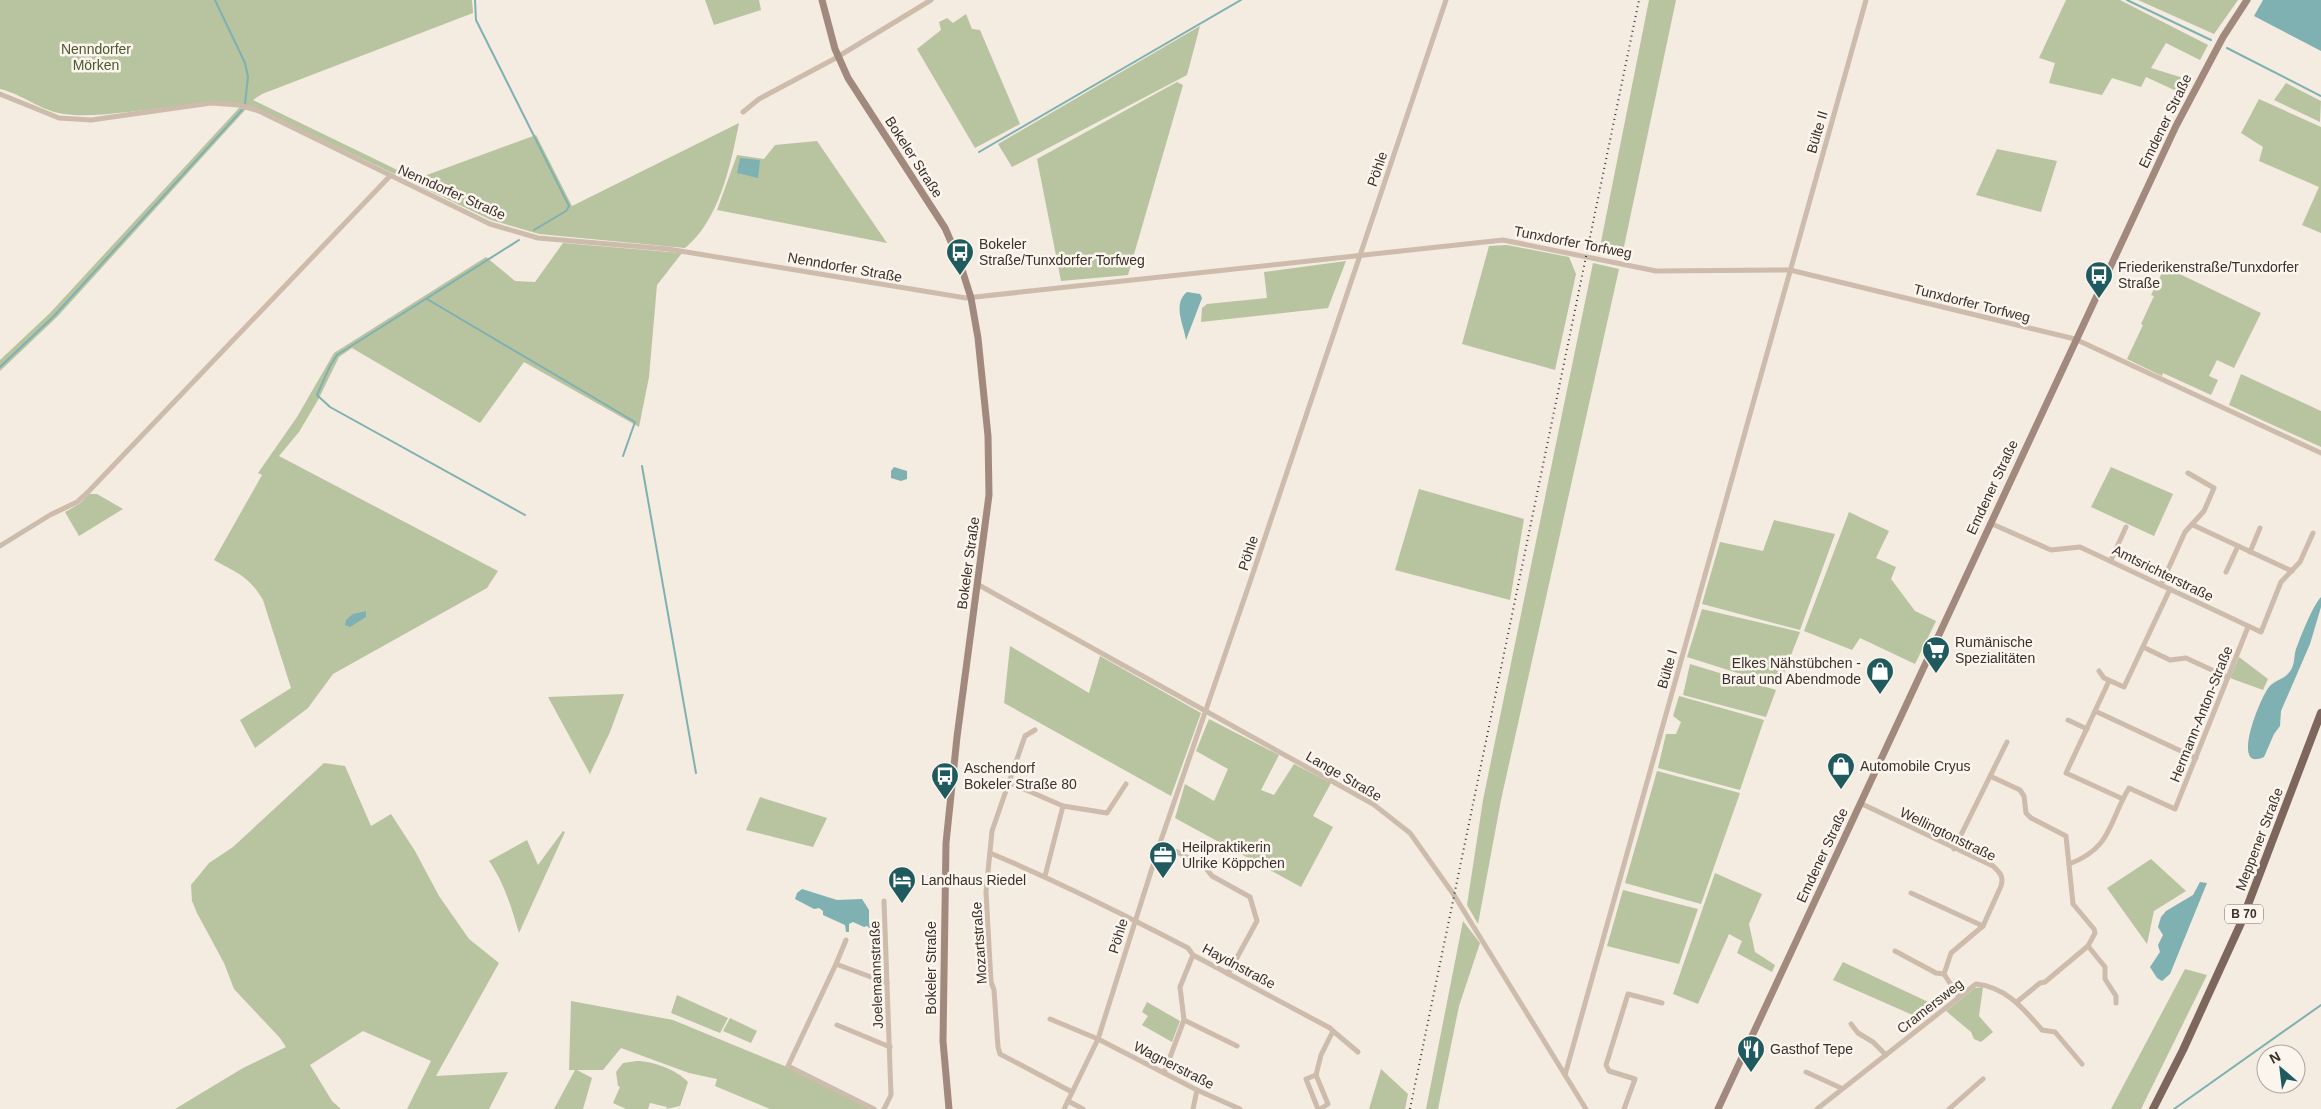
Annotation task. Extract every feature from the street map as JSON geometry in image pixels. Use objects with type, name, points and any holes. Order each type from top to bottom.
[{"type":"main road","name":"Meppener Straße","points":[[2153,1109],[2183,1050],[2241,923],[2321,713]]},
{"type":"street","name":"Bokeler Straße","points":[[822,0],[837,56],[858,95],[910,171],[945,228],[959,260],[972,298],[978,338],[989,462],[989,495],[955,754],[946,843],[943,1031],[949,1109]]},
{"type":"street","points":[[743,112],[759,99],[837,56],[931,0]]},
{"type":"street","name":"Pöhle","points":[[1064,1109],[1098,1039],[1160,843],[1446,0]]},
{"type":"street","name":"Bülte II","points":[[1790,270],[1866,0]]},
{"type":"street","name":"Emdener Straße","points":[[1718,1109],[1989,522],[2183,110],[2222,37],[2246,0]]},
{"type":"street","name":"Nenndorfer Straße","points":[[0,94],[59,118],[91,120],[211,103],[239,105],[249,108],[490,224],[538,238],[668,248],[972,298]]},
{"type":"street","points":[[0,546],[83,496],[390,176]]},
{"type":"street","name":"Tunxdorfer Torfweg","points":[[972,298],[1503,240],[1656,270],[1790,270],[2075,339]]},
{"type":"street","name":"Bülte I","points":[[1565,1075],[1790,270]]},
{"type":"street","points":[[2075,339],[2321,453]]},
{"type":"street","points":[[2160,585],[2186,532],[2204,512],[2214,488],[2188,473]]},
{"type":"street","name":"Amtsrichterstraße","points":[[1989,522],[2051,550],[2080,547],[2111,560],[2248,627]]},
{"type":"street","points":[[2193,526],[2292,571]]},
{"type":"street","points":[[2111,560],[2126,527]]},
{"type":"street","points":[[2250,552],[2260,528]]},
{"type":"street","points":[[2248,627],[2261,632],[2281,582],[2300,562],[2313,532]]},
{"type":"street","points":[[2226,572],[2238,546]]},
{"type":"street","name":"Lange Straße","points":[[977,584],[1373,804],[1410,833],[1456,899],[1586,1109]]},
{"type":"street","points":[[2099,671],[2104,678],[2124,688],[2170,589]]},
{"type":"street","name":"Hermann-Anton-Straße","points":[[2123,799],[2129,788],[2175,809],[2248,627]]},
{"type":"street","points":[[2143,647],[2170,660],[2186,658],[2228,677]]},
{"type":"street","points":[[2069,864],[2085,858],[2101,845],[2123,799],[2066,773],[2109,681]]},
{"type":"street","points":[[2095,711],[2196,758]]},
{"type":"street","points":[[2068,720],[2087,729]]},
{"type":"street","name":"Mozartstraße","points":[[1035,730],[1025,736],[992,831],[986,892],[991,982],[994,990],[1000,1054],[1072,1092]]},
{"type":"street","points":[[1954,849],[2007,742]]},
{"type":"street","points":[[1990,776],[2020,790],[2024,796],[2026,813],[2031,818],[2066,836],[2073,904],[2095,933],[2088,946],[2053,976],[2018,1002]]},
{"type":"street","points":[[1008,782],[1063,806],[1107,813],[1126,784]]},
{"type":"street","name":"Wellingtonstraße","points":[[1860,803],[1993,866],[2001,873],[2003,879],[1983,926],[1951,953],[1944,974]]},
{"type":"street","points":[[1046,876],[1063,806]]},
{"type":"street","points":[[1160,843],[1204,866],[1212,876],[1250,897],[1256,921],[1228,974]]},
{"type":"street","name":"Haydnstraße","points":[[990,853],[1046,876],[1188,948],[1193,955],[1333,1032],[1358,1052]]},
{"type":"street","points":[[1911,893],[1983,926]]},
{"type":"street","name":"Joelemannstraße","points":[[884,901],[892,1095],[884,1109]]},
{"type":"street","points":[[846,940],[788,1066],[874,1109]]},
{"type":"street","points":[[2088,946],[2105,967],[2105,979],[2116,996],[2116,1003]]},
{"type":"street","points":[[1895,951],[1936,973],[1944,974],[1959,997]]},
{"type":"street","points":[[1164,1073],[1184,1020],[1180,987],[1193,955]]},
{"type":"street","points":[[836,964],[887,983]]},
{"type":"street","name":"Cramersweg","points":[[1816,1109],[1976,984],[1987,985],[2018,1002],[2042,1030],[2055,1032],[2082,1064]]},
{"type":"street","points":[[1624,1109],[1635,1079],[1609,1071],[1606,1065],[1628,994],[1662,1004]]},
{"type":"street","name":"Wagnerstraße","points":[[1050,1019],[1098,1039],[1197,1090],[1240,1109]]},
{"type":"street","points":[[1184,1020],[1236,1046]]},
{"type":"street","points":[[1851,1024],[1858,1033],[1873,1042],[1886,1055]]},
{"type":"street","name":"Joelemannstraße","points":[[837,1025],[890,1047]]},
{"type":"street","points":[[1316,1075],[1306,1079],[1319,1109],[1328,1104],[1316,1075],[1321,1054],[1333,1032]]},
{"type":"street","points":[[1806,1072],[1841,1088]]},
{"type":"street","points":[[1949,1109],[1983,1079]]},
{"type":"street","points":[[1193,1109],[1197,1090]]},
{"type":"street","points":[[1068,1101],[1084,1109]]},
{"type":"green space","name":"Nenndorfer Mörken","points":[[0,0],[472,0],[473,13],[262,94],[253,100],[416,179],[536,135],[572,206],[739,123],[722,191],[707,223],[697,237],[685,248],[539,234],[491,220],[258,109],[226,105],[178,106],[88,115],[72,115],[47,110],[0,89]]},
{"type":"green space","points":[[705,0],[759,0],[761,10],[714,25]]},
{"type":"green space","points":[[1649,0],[1676,0],[1622,256],[1599,252]]},
{"type":"green space","points":[[2066,0],[2120,0],[2208,45],[2200,60],[2166,43],[2151,68],[2190,80],[2183,94],[2146,77],[2141,87],[2112,78],[2102,95],[2049,83],[2055,63],[2039,58]]},
{"type":"green space","points":[[2138,0],[2238,0],[2214,34]]},
{"type":"green space","points":[[966,14],[972,29],[980,30],[1020,124],[975,148],[917,49],[941,30],[939,22],[947,18],[953,23]]},
{"type":"green space","points":[[1200,26],[1187,75],[1012,167],[998,144]]},
{"type":"green space","points":[[1177,82],[1183,85],[1128,275],[1061,281],[1037,159]]},
{"type":"green space","points":[[2286,83],[2321,101],[2320,122],[2274,100]]},
{"type":"green space","points":[[2259,99],[2321,127],[2321,233],[2302,225],[2319,187],[2259,161],[2263,147],[2241,133]]},
{"type":"green space","points":[[239,108],[246,109],[57,317],[0,371],[0,360],[50,313]]},
{"type":"green space","points":[[817,141],[887,243],[717,210],[737,155],[764,159],[775,145]]},
{"type":"green space","points":[[1997,149],[2057,161],[2041,212],[1976,195]]},
{"type":"green space","points":[[563,243],[682,253],[657,285],[649,377],[639,427],[524,362],[480,423],[352,348],[339,357],[318,400],[299,432],[279,456],[498,571],[487,588],[333,674],[308,708],[255,748],[240,720],[291,688],[263,600],[253,585],[247,580],[214,560],[262,475],[258,473],[297,417],[334,353],[486,257],[515,281],[535,282]]},
{"type":"green space","points":[[1507,245],[1569,257],[1576,274],[1555,370],[1462,344],[1489,246]]},
{"type":"green space","points":[[1346,261],[1328,308],[1201,322],[1202,308],[1207,304],[1267,298],[1264,272]]},
{"type":"green space","points":[[1593,263],[1619,269],[1501,800],[1478,924],[1467,905],[1483,800]]},
{"type":"green space","points":[[2165,267],[2261,313],[2234,368],[2217,360],[2209,376],[2218,380],[2211,395],[2163,373],[2162,376],[2127,359],[2154,296],[2151,295]]},
{"type":"green space","points":[[2241,374],[2321,411],[2321,447],[2229,405]]},
{"type":"green space","points":[[2111,467],[2173,494],[2154,536],[2091,507]]},
{"type":"green space","points":[[1419,489],[1524,519],[1510,600],[1395,570]]},
{"type":"green space","points":[[89,494],[97,494],[123,509],[79,536],[65,512],[79,504]]},
{"type":"green space","points":[[1849,512],[1889,531],[1876,558],[1896,567],[1891,579],[1915,611],[1936,621],[1915,664],[1860,638],[1852,650],[1804,631]]},
{"type":"green space","points":[[1774,520],[1835,534],[1800,630],[1702,604],[1720,542],[1763,551]]},
{"type":"green space","points":[[1702,609],[1800,632],[1779,686],[1687,657]]},
{"type":"green space","points":[[1010,646],[1089,693],[1100,656],[1201,713],[1171,796],[1004,703]]},
{"type":"green space","points":[[2239,657],[2268,679],[2263,690],[2230,678]]},
{"type":"green space","points":[[1690,664],[1776,690],[1766,717],[1683,695]]},
{"type":"green space","points":[[624,694],[610,732],[590,774],[548,697]]},
{"type":"green space","points":[[1679,696],[1764,720],[1740,790],[1658,768],[1666,734],[1676,734],[1681,722],[1673,716]]},
{"type":"green space","points":[[1209,719],[1279,755],[1261,790],[1274,795],[1294,764],[1331,783],[1313,816],[1333,827],[1301,887],[1175,818],[1185,784],[1214,801],[1228,769],[1196,751]]},
{"type":"green space","points":[[324,763],[345,766],[371,826],[391,814],[415,851],[439,896],[469,939],[499,963],[436,1076],[508,1072],[489,1109],[407,1109],[431,1061],[363,1031],[310,1065],[332,1101],[341,1109],[175,1109],[243,1068],[286,1047],[280,1038],[234,989],[224,963],[192,901],[191,885],[209,863],[233,847]]},
{"type":"green space","points":[[1657,771],[1740,793],[1701,904],[1625,883]]},
{"type":"green space","points":[[760,797],[827,818],[813,847],[746,830]]},
{"type":"green space","points":[[563,831],[565,832],[519,933],[503,887],[489,861],[527,840],[538,865]]},
{"type":"green space","points":[[2151,859],[2186,891],[2154,911],[2147,944],[2107,888]]},
{"type":"green space","points":[[1715,873],[1762,894],[1749,924],[1755,952],[1775,965],[1772,972],[1737,953],[1742,941],[1729,934],[1698,1004],[1673,994]]},
{"type":"green space","points":[[1623,890],[1698,909],[1679,964],[1607,946]]},
{"type":"green space","points":[[1463,921],[1480,943],[1459,1006],[1438,1109],[1426,1109]]},
{"type":"green space","points":[[1843,962],[1939,1007],[1924,1020],[1833,980]]},
{"type":"green space","points":[[2185,969],[2207,975],[2141,1109],[2111,1109]]},
{"type":"green space","points":[[1983,987],[1979,1016],[1993,1032],[1981,1042],[1974,1039],[1971,1032],[1946,1011],[1975,988]]},
{"type":"green space","points":[[677,995],[728,1018],[720,1033],[671,1013]]},
{"type":"green space","points":[[571,1001],[673,1020],[787,1067],[871,1109],[770,1109],[715,1086],[717,1079],[689,1073],[621,1048],[603,1070],[577,1070],[592,1078],[583,1109],[554,1109],[575,1070],[569,1070]]},
{"type":"green space","points":[[1147,1002],[1180,1021],[1172,1042],[1142,1025],[1148,1016],[1142,1012]]},
{"type":"green space","points":[[730,1018],[757,1031],[751,1043],[723,1031]]},
{"type":"green space","points":[[637,1061],[664,1067],[688,1082],[680,1106],[666,1109],[667,1107],[650,1103],[648,1109],[626,1109],[613,1103],[620,1087],[618,1086],[616,1072],[623,1063]]},
{"type":"green space","points":[[1381,1069],[1408,1094],[1405,1109],[1369,1109]]},
{"type":"water","points":[[2263,0],[2321,0],[2321,51],[2254,16]]},
{"type":"water","points":[[740,158],[760,160],[758,178],[737,173]]},
{"type":"water","points":[[1187,292],[1200,294],[1202,298],[1186,340],[1180,315],[1180,302]]},
{"type":"water","points":[[894,467],[907,471],[907,479],[901,481],[891,478],[891,471]]},
{"type":"water","points":[[2321,597],[2321,607],[2310,644],[2281,711],[2280,726],[2274,734],[2264,757],[2254,759],[2249,754],[2248,744],[2250,731],[2260,704],[2269,687],[2287,675],[2292,668],[2296,649],[2304,629]]},
{"type":"water","points":[[366,611],[366,617],[350,627],[345,625],[346,620],[353,614]]},
{"type":"water","points":[[2200,882],[2207,883],[2170,974],[2162,981],[2157,978],[2150,967],[2160,952],[2158,945],[2163,935],[2158,927],[2161,917],[2166,911],[2193,895]]},
{"type":"water","points":[[802,889],[837,900],[862,899],[869,910],[869,923],[873,925],[872,930],[867,926],[864,927],[853,922],[849,924],[849,932],[846,932],[845,925],[823,915],[823,911],[819,908],[814,909],[795,899],[797,893]]},
{"type":"waterway","points":[[215,0],[245,63],[248,77],[245,104]]},
{"type":"waterway","points":[[475,0],[476,20],[569,206],[566,211],[534,230]]},
{"type":"waterway","points":[[979,152],[1241,0]]},
{"type":"waterway","points":[[2127,0],[2211,40]]},
{"type":"waterway","points":[[2227,48],[2321,96]]},
{"type":"waterway","points":[[0,367],[54,316],[242,110]]},
{"type":"waterway","points":[[519,240],[337,355],[317,395],[330,407],[525,515]]},
{"type":"waterway","points":[[427,299],[635,422],[623,456]]},
{"type":"waterway","points":[[642,466],[696,773]]},
{"type":"waterway","points":[[2174,1109],[2321,1005]]},
{"type":"railway","points":[[1410,1109],[1639,0]]},
{"type":"place","name":"Bokeler Straße/Tunxdorfer Torfweg","points":[[960,276]]},
{"type":"place","name":"Friederikenstraße/Tunxdorfer Straße","points":[[2099,299]]},
{"type":"place","name":"Rumänische Spezialitäten","points":[[1936,674]]},
{"type":"place","name":"Elkes Nähstübchen - Braut und Abendmode","points":[[1880,695]]},
{"type":"place","name":"Automobile Cryus","points":[[1841,790]]},
{"type":"place","name":"Aschendorf Bokeler Straße 80","points":[[945,800]]},
{"type":"place","name":"Heilpraktikerin Ulrike Köppchen","points":[[1163,879]]},
{"type":"place","name":"Landhaus Riedel","points":[[902,904]]},
{"type":"place","name":"Gasthof Tepe","points":[[1751,1073]]}]
